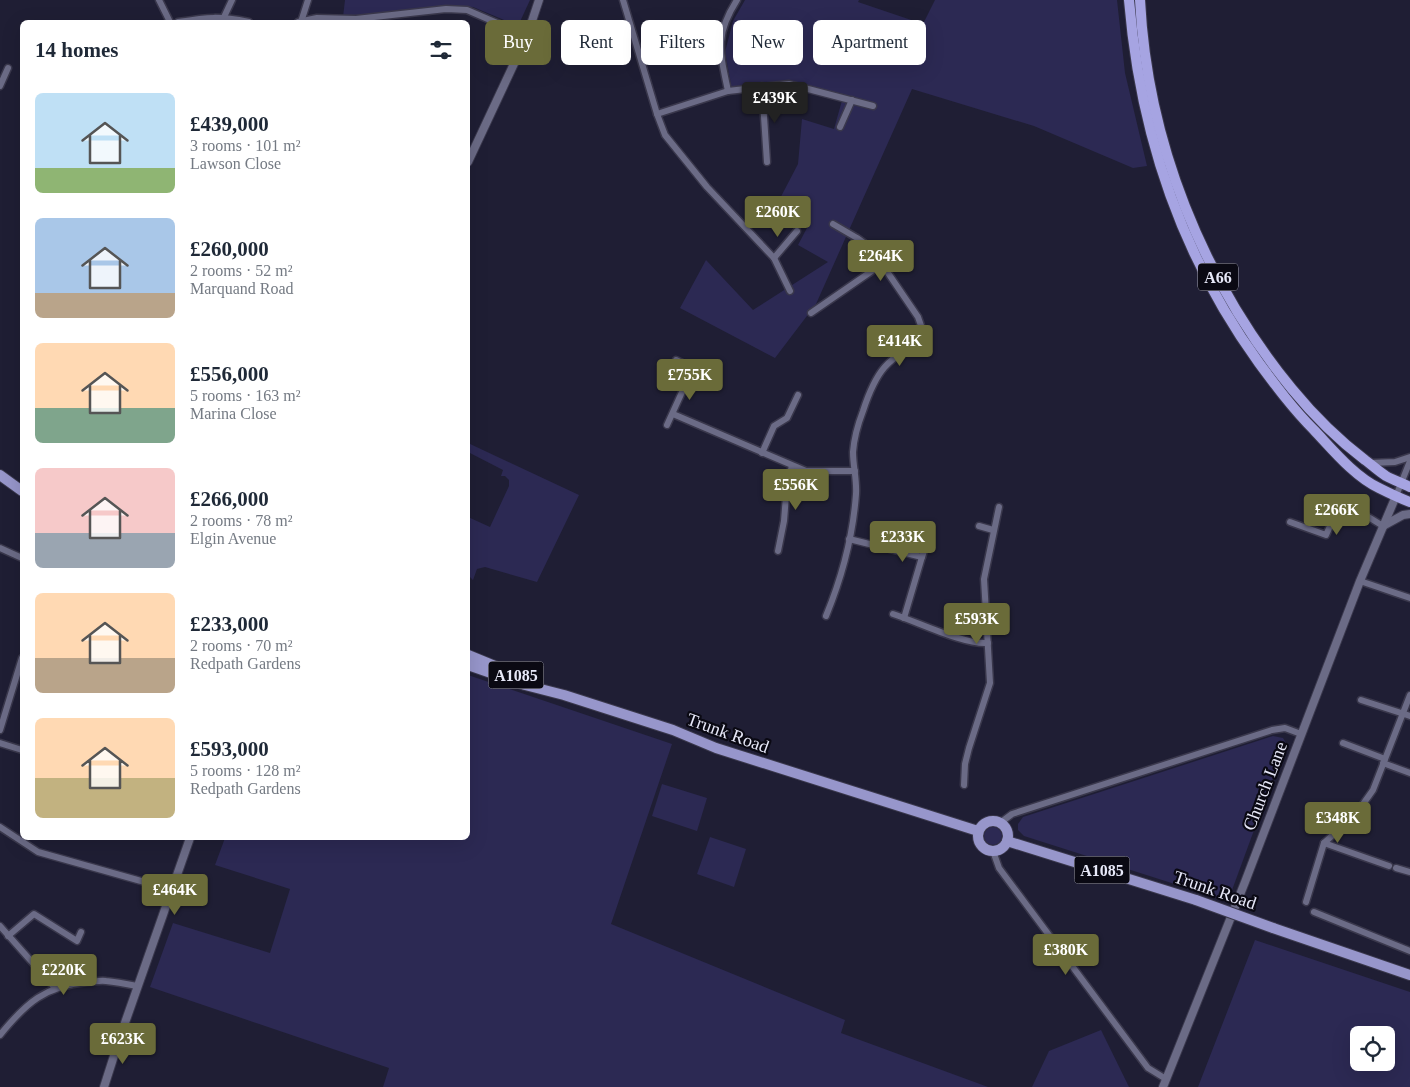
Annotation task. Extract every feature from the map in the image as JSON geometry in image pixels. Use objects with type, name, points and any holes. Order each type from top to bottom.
[{"type":"highway","name":"A66","points":[[1129,0],[1132,43],[1140,87],[1160,170],[1176,213],[1205,276],[1246,346],[1300,416],[1357,472],[1377,488],[1410,502]]},
{"type":"highway","name":"A66","points":[[1140,0],[1147,70],[1157,118],[1172,172],[1208,259],[1232,304],[1278,372],[1331,433],[1385,475],[1406,485]]},
{"type":"main road","points":[[0,475],[20,490]]},
{"type":"main road","name":"A1085","points":[[470,657],[564,695]]},
{"type":"main road","name":"Trunk Road","points":[[470,665],[525,685],[564,695],[673,730],[716,748],[978,831]]},
{"type":"main road","points":[[987,822],[1000,823],[1006,831],[1007,840],[1002,848],[993,852],[988,851],[980,845],[978,831],[987,822]]},
{"type":"main road","name":"Trunk Road","points":[[1007,840],[1196,900],[1410,975]]},
{"type":"street","points":[[159,0],[169,20]]},
{"type":"street","points":[[224,17],[232,0]]},
{"type":"street","points":[[301,20],[308,0]]},
{"type":"street","points":[[533,20],[540,0]]},
{"type":"street","points":[[623,0],[656,114],[665,135],[707,187],[774,258],[790,291]]},
{"type":"street","points":[[728,91],[720,54],[720,43],[722,29],[729,12],[737,0]]},
{"type":"street","points":[[308,20],[317,18],[356,19],[446,9],[467,10],[490,20]]},
{"type":"street","points":[[189,20],[206,17],[224,17],[239,20]]},
{"type":"street","points":[[470,158],[513,65]]},
{"type":"street","points":[[0,85],[8,68]]},
{"type":"street","points":[[656,114],[728,91],[789,84],[873,106]]},
{"type":"street","points":[[762,86],[767,162]]},
{"type":"street","points":[[840,127],[852,100]]},
{"type":"street","points":[[826,616],[837,591],[849,540],[856,492],[853,451],[859,422],[871,387],[890,360],[909,348],[927,343],[918,316],[871,248],[833,224]]},
{"type":"street","points":[[774,258],[797,231]]},
{"type":"street","points":[[811,313],[882,264]]},
{"type":"street","points":[[676,360],[712,377]]},
{"type":"street","points":[[667,425],[693,368]]},
{"type":"street","points":[[762,453],[774,426],[787,418],[798,395]]},
{"type":"street","points":[[673,414],[806,471],[855,471]]},
{"type":"street","points":[[1368,463],[1395,462],[1410,459],[1406,485],[1396,496]]},
{"type":"street","points":[[778,551],[784,522],[787,483],[792,466]]},
{"type":"street","name":"Church Lane","points":[[1163,1087],[1245,882],[1360,581],[1396,496]]},
{"type":"street","points":[[1290,522],[1326,535],[1340,504],[1352,506],[1383,526],[1403,515],[1410,514]]},
{"type":"street","points":[[964,784],[965,764],[969,748],[990,683],[984,579],[999,507]]},
{"type":"street","points":[[979,526],[994,530]]},
{"type":"street","points":[[849,540],[922,557]]},
{"type":"street","points":[[904,618],[926,545]]},
{"type":"street","points":[[0,548],[20,557]]},
{"type":"street","points":[[1360,581],[1410,598]]},
{"type":"street","points":[[893,614],[978,643],[988,643]]},
{"type":"street","points":[[0,730],[20,665]]},
{"type":"street","points":[[1306,902],[1324,843],[1356,814],[1373,790],[1410,695]]},
{"type":"street","points":[[1361,700],[1410,716]]},
{"type":"street","points":[[1000,823],[1012,814],[1272,730],[1285,728],[1301,734]]},
{"type":"street","points":[[0,743],[20,749]]},
{"type":"street","points":[[1343,743],[1410,773]]},
{"type":"street","points":[[0,827],[38,852],[173,890]]},
{"type":"street","points":[[104,1087],[137,986],[189,840]]},
{"type":"street","points":[[1324,843],[1410,872]]},
{"type":"street","points":[[993,852],[999,868],[1142,1061],[1148,1068],[1166,1079]]},
{"type":"street","points":[[1314,912],[1410,951]]},
{"type":"street","points":[[8,936],[34,914],[77,941],[81,932]]},
{"type":"street","points":[[0,926],[55,988]]},
{"type":"street","points":[[0,1035],[16,1015],[35,999],[55,988],[75,983],[105,981],[137,986]]},
{"type":"shaded area","points":[[345,0],[530,0],[521,20],[504,20],[473,7],[443,6],[343,17]]},
{"type":"shaded area","points":[[745,0],[859,0],[858,2],[911,20],[813,20],[813,65],[926,65],[925,20],[935,0],[1117,0],[1125,73],[1147,166],[1133,168],[1034,126],[912,89],[816,304],[775,358],[680,308],[706,260],[753,310],[828,262],[798,245],[808,226],[774,210],[798,164],[802,119],[834,129],[843,97],[786,82],[759,84],[732,90],[725,52],[733,21],[733,65],[803,65],[803,20],[734,20]]},
{"type":"shaded area","points":[[470,444],[579,495],[537,582],[485,567],[477,569],[473,580],[470,577],[470,518],[490,527],[509,486],[509,480],[505,476],[501,476],[503,470],[470,453]]},
{"type":"shaded area","points":[[470,676],[672,744],[611,924],[845,1020],[841,1033],[988,1087],[383,1087],[389,1068],[150,987],[173,923],[270,953],[290,889],[215,865],[224,840],[470,840]]},
{"type":"shaded area","points":[[1273,736],[1283,738],[1286,743],[1228,901],[1024,836],[1018,830],[1018,824],[1023,817]]},
{"type":"shaded area","points":[[662,784],[707,798],[697,831],[652,816]]},
{"type":"shaded area","points":[[993,827],[1001,832],[1002,836],[997,844],[993,845],[985,840],[984,836],[989,828]]},
{"type":"shaded area","points":[[710,837],[746,849],[734,887],[697,874]]},
{"type":"shaded area","points":[[1255,940],[1410,992],[1410,1087],[1198,1087]]},
{"type":"shaded area","points":[[1101,1030],[1129,1087],[1032,1087],[1049,1051]]}]
